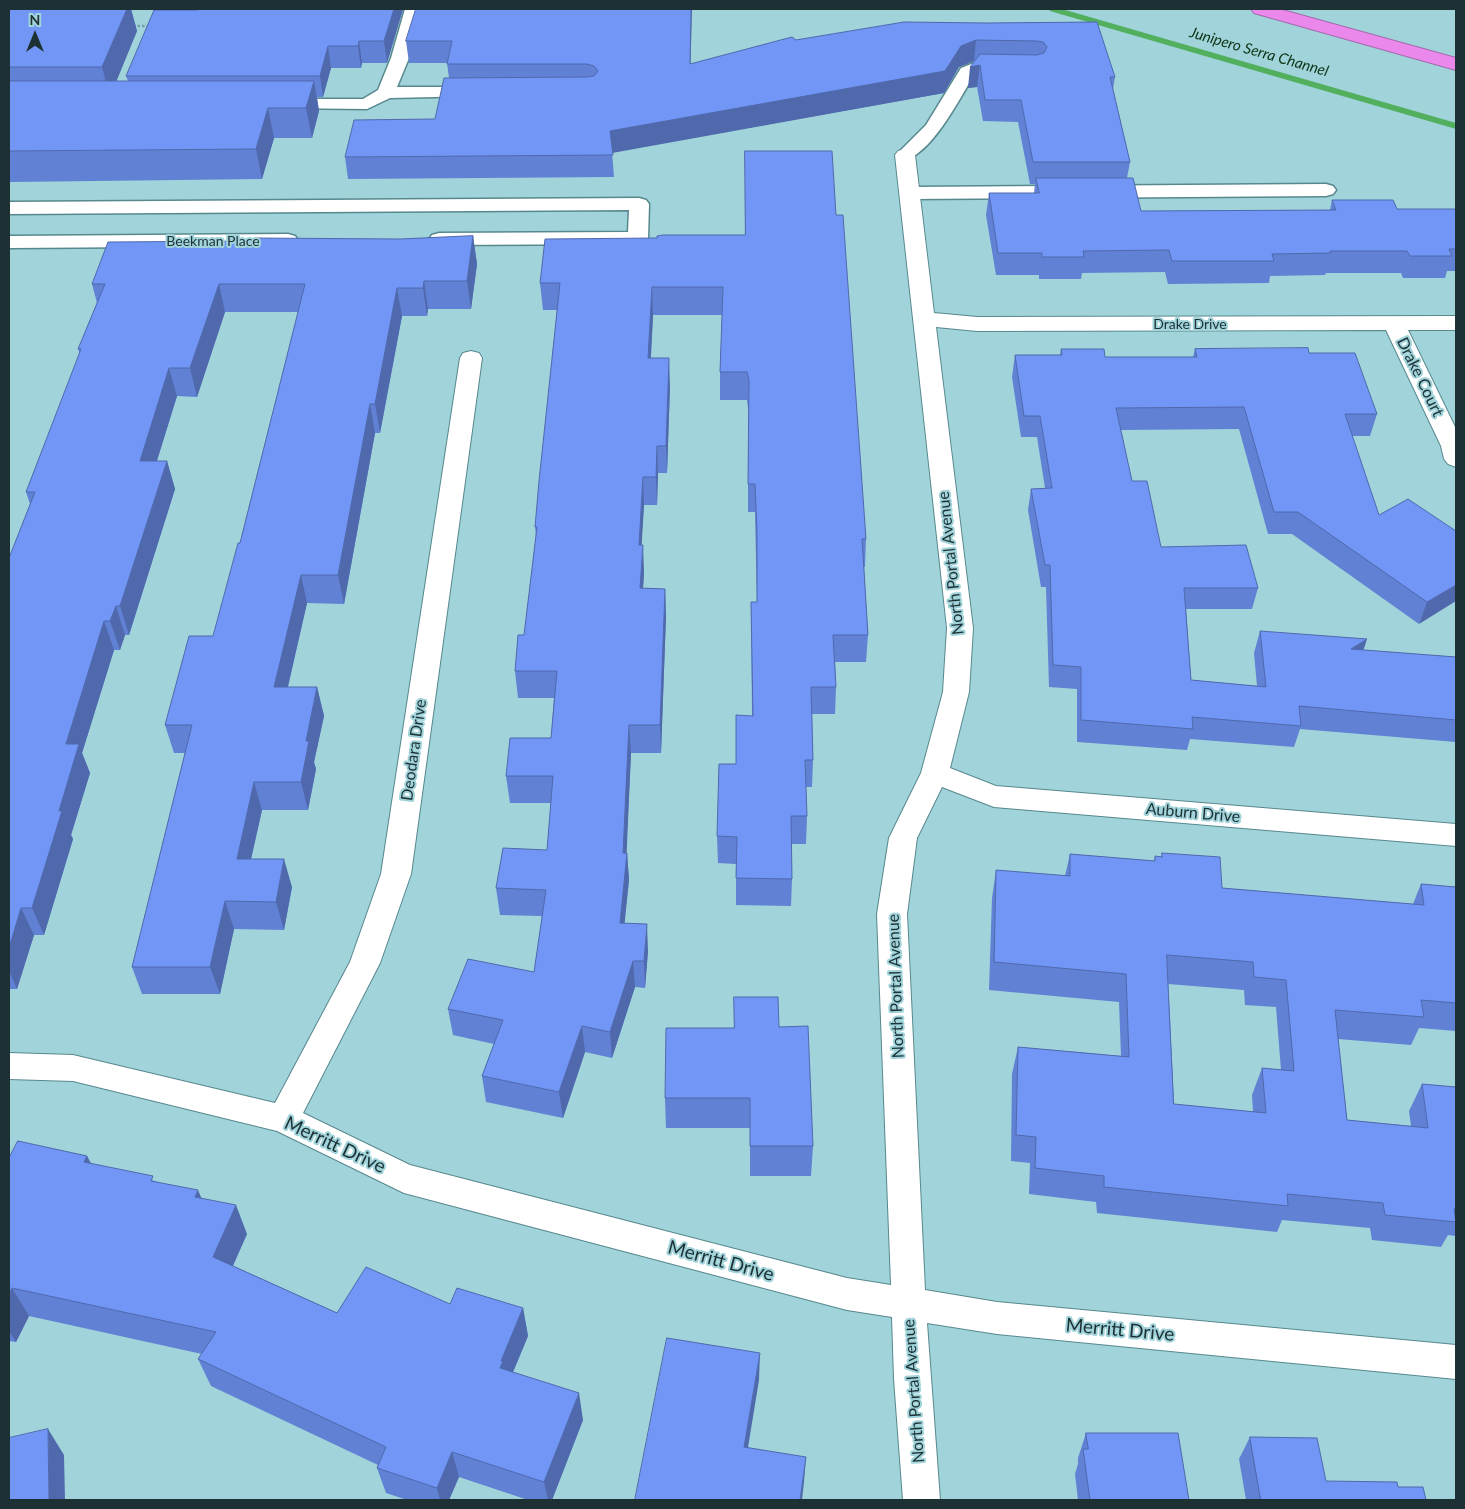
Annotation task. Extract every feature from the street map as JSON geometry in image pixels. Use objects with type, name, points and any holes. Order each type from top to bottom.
[{"type":"highway","points":[[1260,9],[1456,64]]},
{"type":"street","name":"North Portal Avenue","points":[[905,156],[960,628],[956,692],[935,773],[903,838],[892,914],[908,1304],[922,1500]]},
{"type":"street","name":"Drake Drive","points":[[924,319],[977,324],[1456,323]]},
{"type":"street","name":"Drake Court","points":[[1394,324],[1454,446],[1456,459]]},
{"type":"street","name":"Deodara Drive","points":[[283,1119],[365,963],[396,874],[471,358]]},
{"type":"street","name":"Auburn Drive","points":[[935,773],[994,796],[1456,835]]},
{"type":"street","name":"Merritt Drive","points":[[9,1066],[73,1068],[283,1119],[404,1178],[847,1294],[997,1318],[1456,1362]]},
{"type":"lane","points":[[386,93],[400,58],[413,9]]},
{"type":"lane","points":[[905,156],[933,128],[967,72],[974,68],[1026,69]]},
{"type":"lane","points":[[268,104],[367,104],[386,93],[492,92]]},
{"type":"lane","points":[[910,194],[1326,190]]},
{"type":"lane","points":[[9,208],[639,204],[638,238],[417,240]]},
{"type":"lane","points":[[516,239],[520,205]]},
{"type":"lane","points":[[90,241],[103,207]]},
{"type":"lane","name":"Beekman Place","points":[[9,242],[308,240]]},
{"type":"path","points":[[131,26],[150,26]]},
{"type":"building","points":[[9,9],[127,9],[102,67],[9,67]]},
{"type":"building","points":[[394,9],[384,41],[359,41],[358,46],[328,46],[320,76],[126,76],[154,10]]},
{"type":"building","points":[[416,9],[691,9],[690,64],[792,37],[796,40],[904,22],[1097,22],[1115,77],[1110,77],[1130,162],[1033,162],[1021,100],[985,100],[980,65],[970,67],[980,54],[1037,55],[1044,53],[1047,47],[1043,42],[1037,41],[976,40],[961,46],[945,71],[610,131],[613,155],[345,157],[354,120],[435,119],[444,78],[587,77],[594,76],[598,71],[594,66],[587,64],[447,64],[452,41],[406,41]]},
{"type":"building","points":[[9,81],[314,81],[306,108],[268,108],[256,149],[9,151]]},
{"type":"building","points":[[745,151],[832,151],[836,215],[843,215],[866,539],[862,539],[868,635],[833,635],[836,687],[811,687],[813,760],[805,760],[807,816],[791,816],[792,879],[736,878],[737,837],[717,836],[719,764],[736,764],[736,715],[753,716],[751,602],[757,602],[757,532],[755,484],[748,484],[749,380],[747,372],[720,372],[723,287],[652,287],[648,358],[669,358],[666,446],[657,446],[656,477],[643,477],[639,545],[643,545],[640,588],[665,589],[660,725],[629,725],[623,853],[627,853],[620,923],[647,924],[644,961],[633,961],[610,1032],[582,1026],[559,1092],[482,1076],[503,1020],[448,1009],[468,959],[534,972],[546,890],[496,888],[503,848],[547,850],[553,776],[506,776],[510,738],[551,738],[557,671],[515,671],[518,635],[524,635],[537,527],[535,527],[539,481],[560,283],[540,283],[545,239],[657,238],[657,236],[663,235],[745,235]]},
{"type":"building","points":[[1036,178],[1133,178],[1141,211],[1336,210],[1332,200],[1393,200],[1397,209],[1456,209],[1456,249],[1449,249],[1452,256],[1410,256],[1407,251],[1330,251],[1331,253],[1272,254],[1274,261],[1172,261],[1169,250],[1083,251],[1084,257],[1042,257],[1042,253],[998,253],[989,193],[1039,193]]},
{"type":"building","points":[[473,236],[467,281],[424,281],[423,288],[397,288],[375,404],[370,404],[338,575],[301,575],[274,687],[317,687],[306,741],[309,741],[301,782],[254,782],[237,859],[284,859],[276,902],[225,901],[210,967],[132,967],[192,725],[165,725],[189,636],[213,636],[238,543],[240,543],[305,284],[219,284],[190,368],[169,368],[140,461],[167,461],[120,606],[116,606],[110,621],[104,621],[66,744],[79,744],[59,811],[62,811],[32,908],[21,908],[9,948],[9,558],[35,492],[26,492],[81,349],[78,349],[105,284],[92,284],[108,242],[253,241],[254,238],[400,239]]},
{"type":"building","points":[[1308,348],[1309,353],[1355,353],[1377,414],[1345,414],[1379,515],[1408,499],[1456,531],[1456,585],[1427,602],[1298,512],[1274,512],[1244,407],[1116,408],[1132,481],[1147,481],[1161,547],[1246,545],[1258,588],[1184,588],[1191,680],[1266,687],[1260,631],[1367,639],[1351,649],[1456,657],[1456,720],[1299,706],[1301,726],[1192,717],[1193,729],[1081,720],[1081,667],[1053,665],[1050,565],[1045,565],[1031,489],[1052,488],[1040,416],[1024,416],[1015,355],[1062,355],[1061,349],[1104,349],[1105,357],[1197,357],[1195,349]]},
{"type":"building","points":[[1162,853],[1220,857],[1222,888],[1424,905],[1421,884],[1456,887],[1456,1003],[1421,1000],[1424,1017],[1335,1010],[1347,1120],[1428,1128],[1422,1084],[1456,1087],[1456,1209],[1454,1209],[1456,1222],[1385,1215],[1383,1203],[1287,1194],[1288,1206],[1104,1187],[1104,1176],[1035,1168],[1036,1137],[1016,1135],[1018,1047],[1129,1057],[1126,974],[994,962],[996,870],[1070,876],[1070,854],[1155,861],[1155,856],[1162,857]],"holes":[[[1167,955],[1253,962],[1254,977],[1286,980],[1294,1071],[1262,1068],[1266,1113],[1174,1104]]]},
{"type":"building","points":[[734,997],[778,997],[779,1027],[808,1026],[813,1146],[750,1146],[750,1098],[665,1098],[666,1028],[734,1028]]},
{"type":"building","points":[[18,1141],[87,1156],[84,1162],[153,1176],[151,1181],[198,1190],[195,1197],[236,1205],[213,1257],[337,1313],[366,1267],[450,1304],[457,1288],[523,1308],[501,1361],[503,1361],[500,1368],[579,1393],[544,1482],[452,1452],[437,1488],[377,1468],[386,1447],[198,1359],[216,1332],[12,1288],[9,1295],[9,1158]]},
{"type":"building","points":[[667,1338],[760,1353],[744,1447],[806,1457],[800,1500],[635,1500]]},
{"type":"building","points":[[48,1429],[49,1500],[9,1500],[9,1438]]},
{"type":"building","points":[[1086,1433],[1178,1433],[1189,1500],[1090,1500],[1083,1449],[1088,1449]]},
{"type":"building","points":[[1250,1437],[1317,1438],[1326,1481],[1397,1482],[1398,1487],[1423,1487],[1426,1500],[1261,1500]]},
{"type":"waterway","name":"Junipero Serra Channel","points":[[1053,9],[1456,126]]}]
